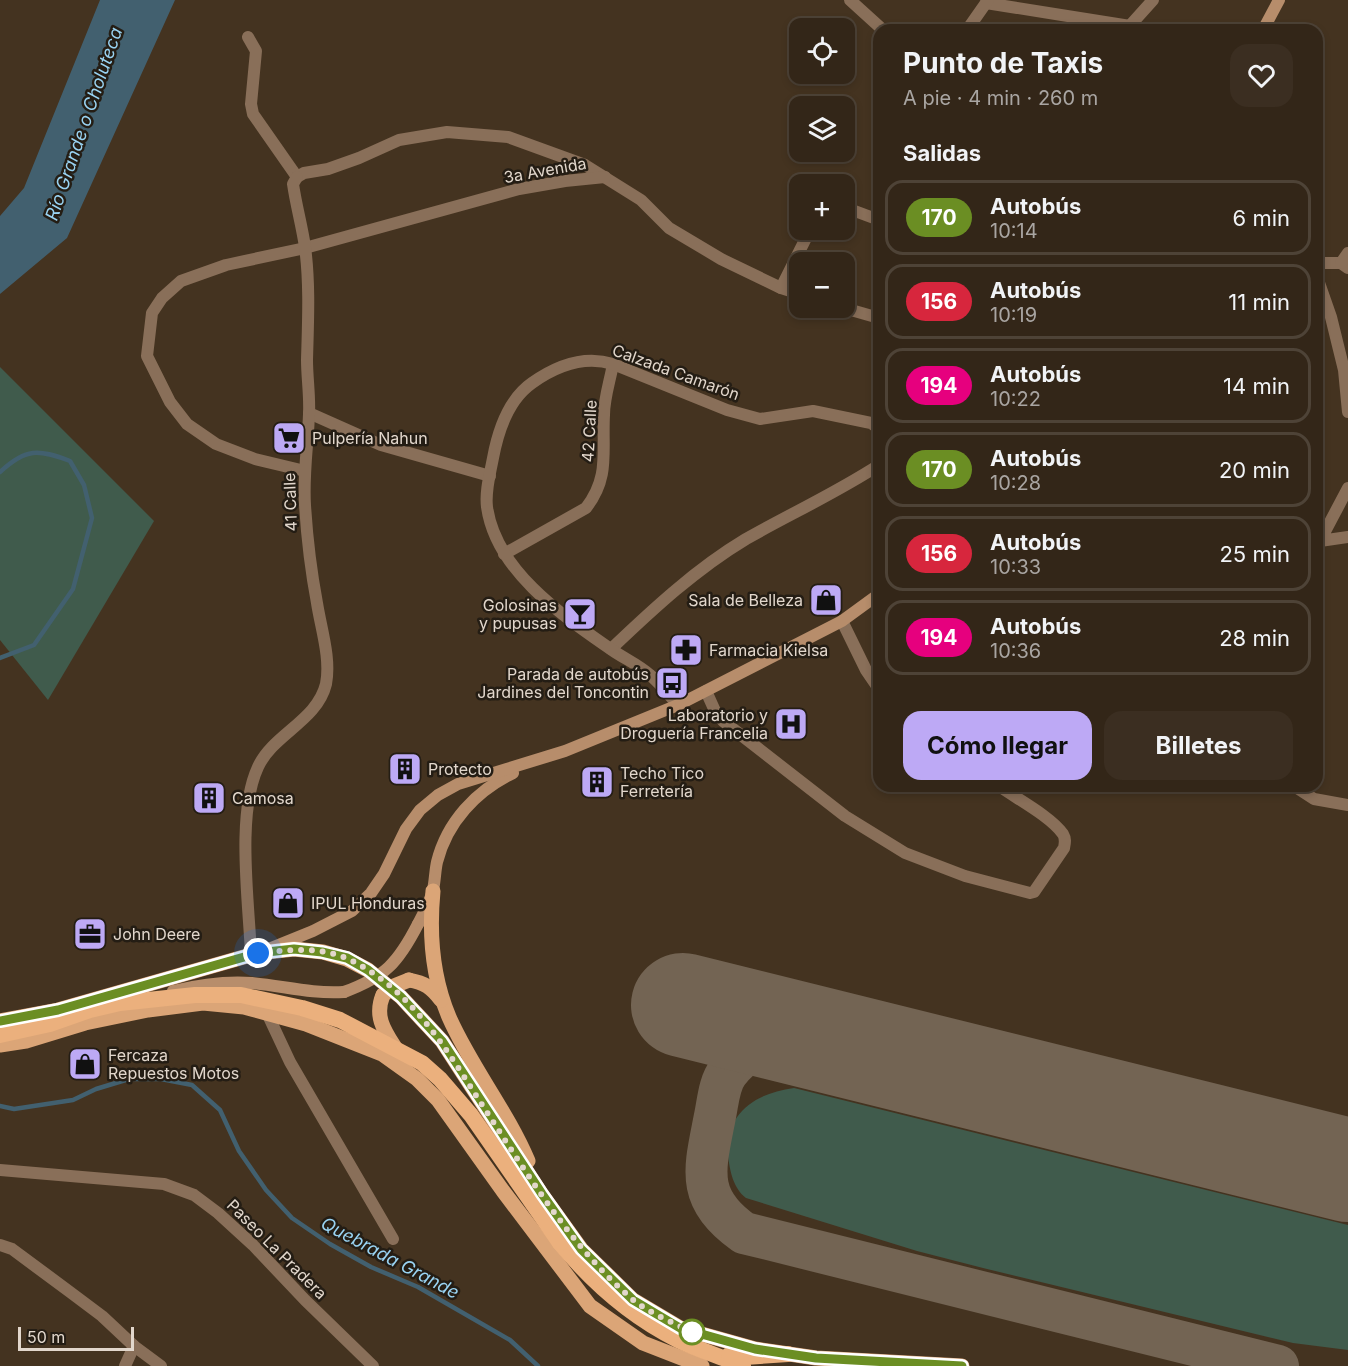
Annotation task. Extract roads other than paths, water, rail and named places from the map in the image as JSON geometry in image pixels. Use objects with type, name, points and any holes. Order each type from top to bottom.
[{"type":"highway","points":[[0,1035],[50,1024],[90,1010],[120,1003],[195,995],[242,995],[302,1008],[340,1020],[422,1063],[440,1079],[471,1115],[560,1243],[605,1291],[648,1323],[707,1360],[743,1366]]},
{"type":"highway","points":[[707,1360],[788,1354]]},
{"type":"main road","points":[[1266,24],[1279,0]]},
{"type":"main road","points":[[0,1021],[58,1010],[254,954],[313,931],[352,911],[371,893],[384,874],[406,829],[420,810],[438,795],[458,784],[538,760],[678,705],[842,621],[873,598]]},
{"type":"main road","points":[[538,760],[500,779],[474,799],[460,815],[446,836],[437,862],[430,919],[432,948],[446,1007],[466,1050],[520,1142],[542,1194]]},
{"type":"main road","points":[[0,1045],[38,1038],[168,992],[193,986],[250,983],[301,992],[324,994],[344,992],[368,983],[389,968],[406,948],[433,891]]},
{"type":"main road","points":[[254,954],[294,949],[347,958],[368,970],[401,997],[442,1041],[542,1194],[581,1249],[633,1300],[680,1328],[755,1349],[816,1358],[962,1366]]},
{"type":"main road","points":[[410,1073],[379,1019],[378,1005],[383,995],[394,986],[409,980],[424,982],[433,989],[446,1007]]},
{"type":"main road","points":[[85,1023],[190,1003],[224,1005],[267,1012],[306,1024],[382,1054],[410,1073],[438,1100],[590,1306],[643,1343],[707,1360]]},
{"type":"street","points":[[850,0],[876,24]]},
{"type":"street","points":[[1135,24],[1153,0]]},
{"type":"street","points":[[972,24],[987,1],[1105,24]]},
{"type":"street","points":[[248,37],[256,51],[251,104],[253,114],[297,177],[359,158],[399,140],[447,132],[508,137],[585,165],[605,177]]},
{"type":"street","name":"41 Calle","points":[[254,954],[246,851],[247,816],[251,790],[258,766],[274,745],[307,716],[319,701],[326,684],[327,662],[309,553],[305,502],[309,413],[305,248],[293,184],[297,177]]},
{"type":"street","name":"3a Avenida","points":[[305,471],[255,459],[216,444],[187,424],[170,402],[147,356],[152,313],[162,298],[181,281],[226,265],[305,248],[519,189],[605,177],[641,200],[669,228],[721,259],[789,291]]},
{"type":"street","points":[[855,211],[873,218]]},
{"type":"street","points":[[781,288],[805,240]]},
{"type":"street","points":[[1323,263],[1346,261]]},
{"type":"street","points":[[1323,296],[1344,370],[1348,412]]},
{"type":"street","points":[[855,311],[873,316]]},
{"type":"street","name":"Calzada Camarón","points":[[678,705],[650,675],[540,596],[523,579],[504,554],[490,522],[487,506],[490,476],[502,428],[512,404],[526,387],[545,374],[561,366],[594,360],[613,364],[727,410],[760,419],[813,411],[873,424]]},
{"type":"street","name":"42 Calle","points":[[504,554],[586,508],[595,496],[604,471],[604,412],[613,364]]},
{"type":"street","points":[[309,413],[381,444],[490,476]]},
{"type":"street","points":[[611,649],[655,607],[736,546],[845,487],[873,469]]},
{"type":"street","points":[[1323,535],[1348,488]]},
{"type":"street","points":[[1323,541],[1348,537]]},
{"type":"street","points":[[842,621],[873,680]]},
{"type":"street","points":[[706,691],[715,711],[723,721],[845,816],[905,853],[965,876],[1030,893],[1034,892],[1064,848],[1065,840],[1051,822],[1008,792]]},
{"type":"street","points":[[1303,792],[1314,800],[1348,805]]},
{"type":"street","points":[[267,1012],[290,1062],[393,1239]]},
{"type":"street","name":"Paseo La Pradera","points":[[0,1170],[164,1184],[194,1195],[253,1245],[305,1300],[373,1366]]},
{"type":"street","points":[[0,1245],[12,1249],[86,1304],[161,1366]]},
{"type":"street","points":[[125,1366],[134,1346]]},
{"type":"water","name":"Río Grande o Choluteca","points":[[100,0],[175,0],[67,238],[0,294],[0,216],[24,188]]},
{"type":"waterway","name":"Quebrada Grande","points":[[0,472],[17,458],[33,453],[49,454],[70,461],[84,485],[92,518],[73,589],[34,645],[0,658]]},
{"type":"waterway","name":"Quebrada Grande","points":[[0,1106],[14,1109],[73,1100],[96,1089],[129,1079],[161,1079],[192,1085],[220,1110],[239,1151],[266,1190],[292,1218],[330,1244],[371,1267],[418,1287],[510,1340],[538,1366]]},
{"type":"place","name":"Pulpería Nahun","points":[[289,438]]},
{"type":"place","name":"Sala de Belleza","points":[[826,600]]},
{"type":"place","name":"Golosinas y pupusas","points":[[580,614]]},
{"type":"place","name":"Farmacia Kielsa","points":[[686,650]]},
{"type":"place","name":"Parada de autobús Jardines del Toncontin","points":[[672,683]]},
{"type":"place","name":"Laboratorio y Droguería Francelia","points":[[791,724]]},
{"type":"place","name":"Protecto","points":[[405,769]]},
{"type":"place","name":"Techo Tico Ferretería","points":[[597,782]]},
{"type":"place","name":"Camosa","points":[[209,798]]},
{"type":"place","name":"IPUL Honduras","points":[[288,903]]},
{"type":"place","name":"John Deere","points":[[90,934]]},
{"type":"place","name":"Fercaza Repuestos Motos","points":[[85,1064]]}]
